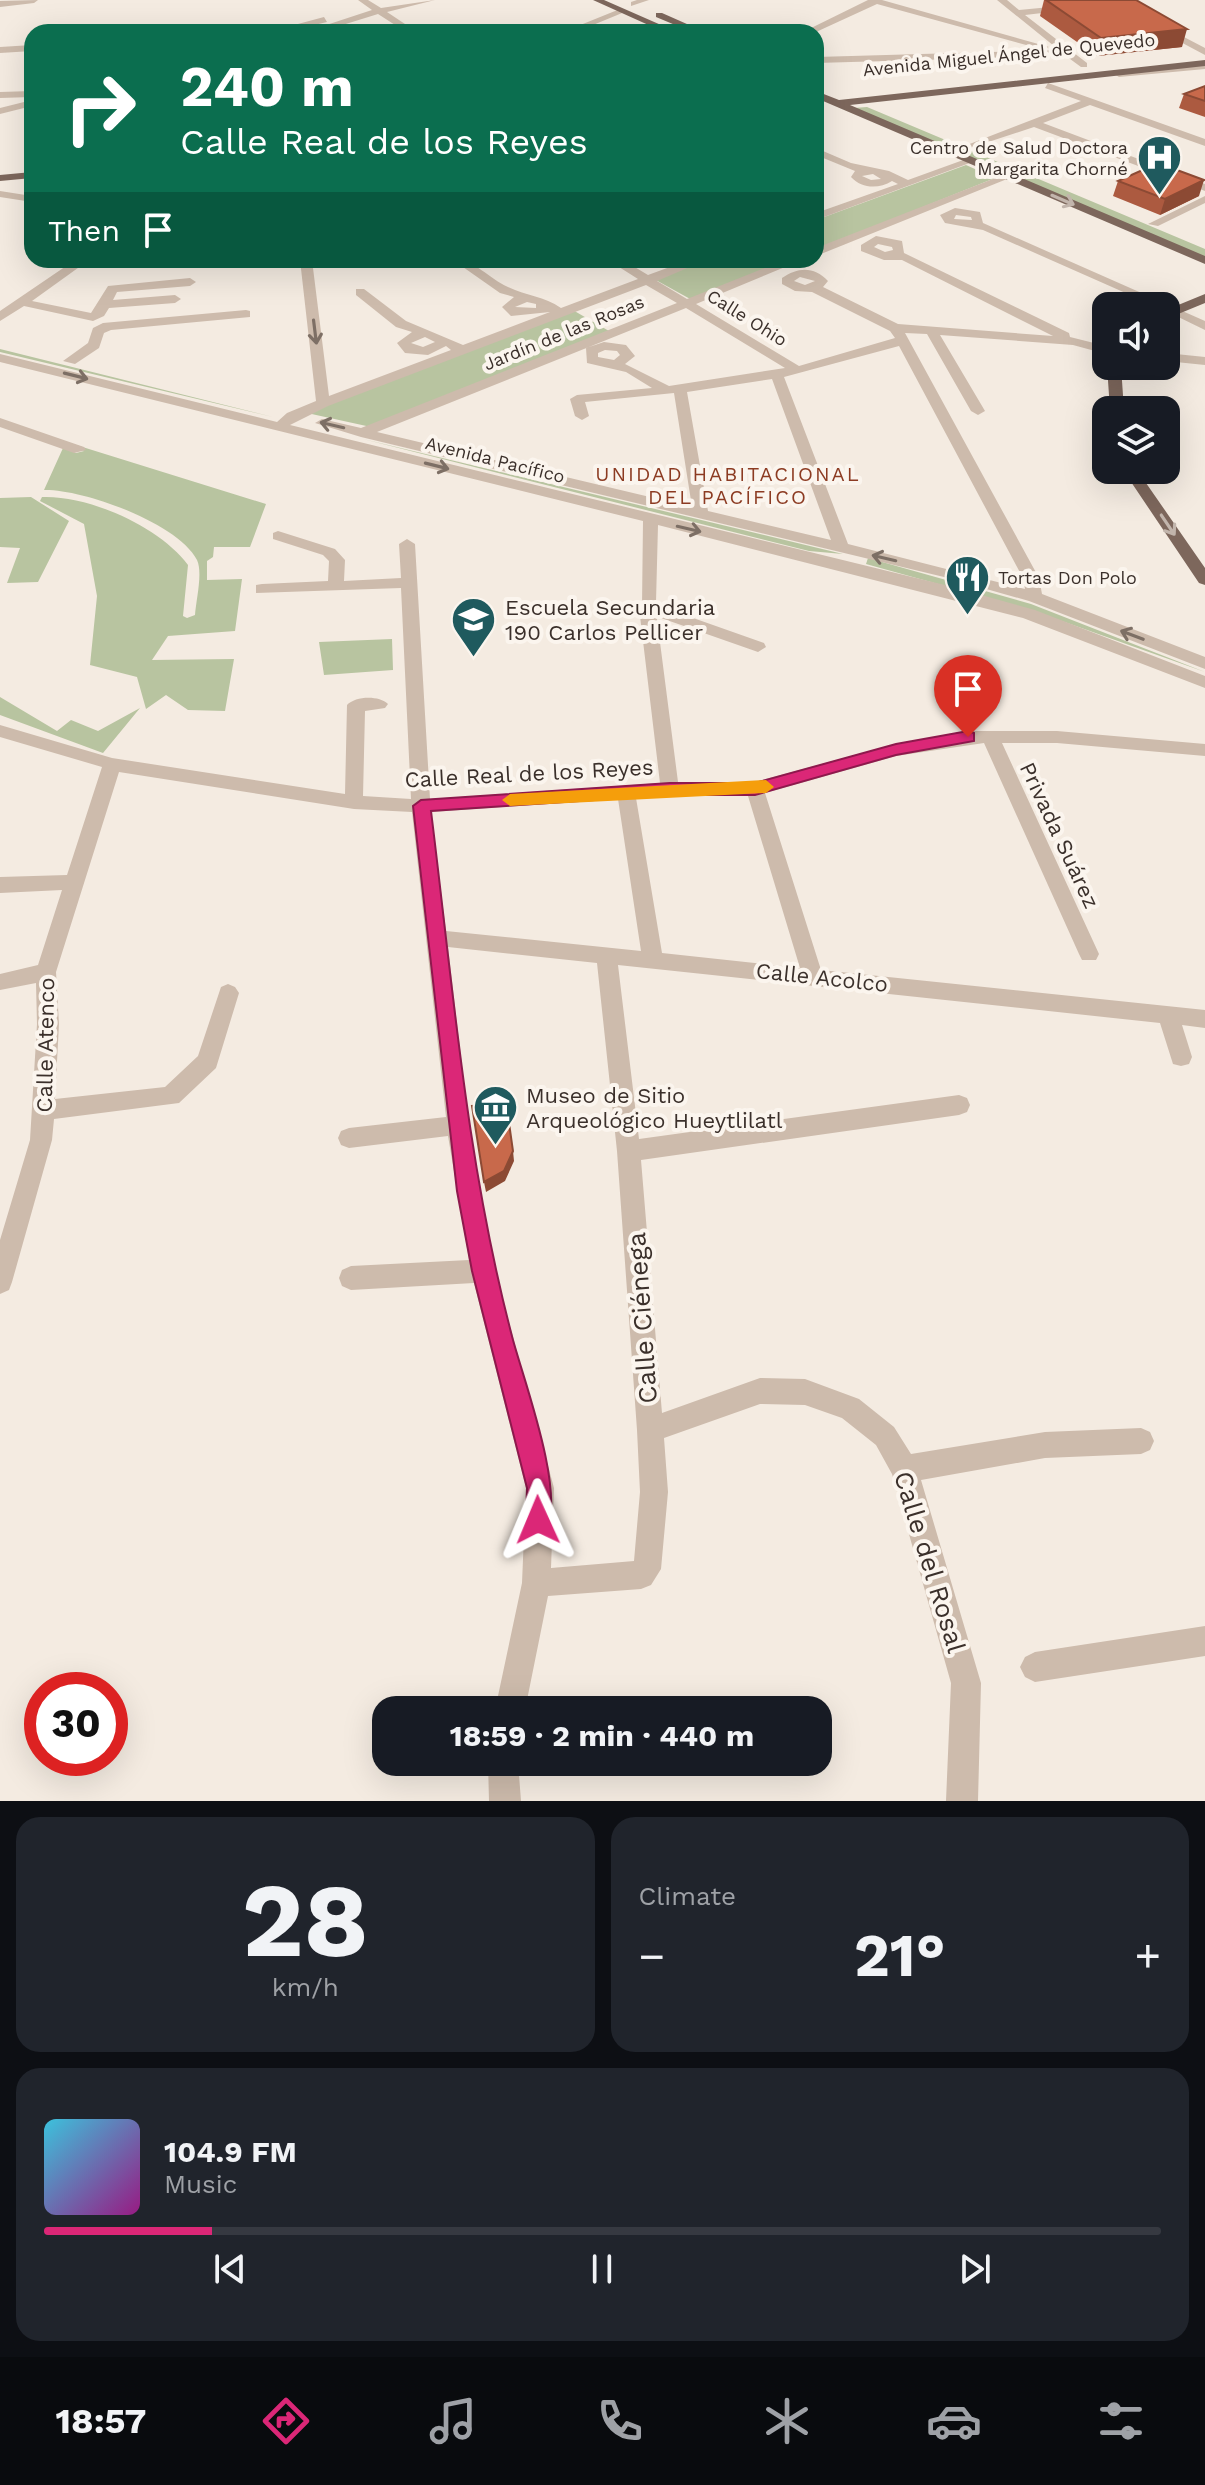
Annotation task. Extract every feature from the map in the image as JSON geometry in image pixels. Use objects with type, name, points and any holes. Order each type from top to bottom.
[{"type":"main road","points":[[597,0],[653,24]]},
{"type":"main road","points":[[629,2],[681,24]]},
{"type":"main road","name":"Avenida Miguel Ángel de Quevedo","points":[[824,97],[1084,65],[1205,58]]},
{"type":"main road","name":"Avenida Miguel Ángel de Quevedo","points":[[824,97],[861,101],[1107,74],[1205,58]]},
{"type":"main road","points":[[824,97],[1013,79],[1048,69]]},
{"type":"main road","points":[[849,95],[1205,245]]},
{"type":"main road","points":[[824,97],[1205,260]]},
{"type":"main road","points":[[0,178],[24,176]]},
{"type":"main road","points":[[0,192],[24,188]]},
{"type":"main road","points":[[1180,306],[1205,298]]},
{"type":"main road","points":[[1140,484],[1205,580]]},
{"type":"street","points":[[0,4],[34,0]]},
{"type":"street","points":[[362,0],[399,24]]},
{"type":"street","points":[[313,24],[431,0]]},
{"type":"street","points":[[629,2],[645,0]]},
{"type":"street","points":[[1001,0],[1084,65]]},
{"type":"street","points":[[824,25],[875,1],[1067,53]]},
{"type":"street","points":[[1016,13],[1073,6]]},
{"type":"street","points":[[336,24],[379,11]]},
{"type":"street","points":[[589,24],[623,11]]},
{"type":"street","points":[[1154,24],[1205,58]]},
{"type":"street","points":[[0,50],[24,48]]},
{"type":"street","points":[[824,60],[1067,53]]},
{"type":"street","name":"Avenida Miguel Ángel de Quevedo","points":[[1107,74],[1180,69],[1205,58]]},
{"type":"street","points":[[1180,69],[1205,78]]},
{"type":"street","points":[[1048,86],[1205,143]]},
{"type":"street","points":[[0,95],[24,94]]},
{"type":"street","points":[[971,147],[1091,101]]},
{"type":"street","points":[[0,111],[24,105]]},
{"type":"street","points":[[1034,123],[1205,188]]},
{"type":"street","points":[[824,156],[885,192]]},
{"type":"street","points":[[824,214],[970,161]]},
{"type":"street","points":[[856,174],[879,172],[907,184]]},
{"type":"street","points":[[856,174],[887,180],[879,172]]},
{"type":"street","points":[[824,249],[1007,177]]},
{"type":"street","points":[[0,192],[24,197]]},
{"type":"street","points":[[1154,224],[1205,199]]},
{"type":"street","points":[[946,201],[1130,292]]},
{"type":"street","points":[[824,208],[832,211]]},
{"type":"street","points":[[925,209],[964,225],[978,219]]},
{"type":"street","points":[[949,221],[946,218],[950,212],[978,219]]},
{"type":"street","points":[[866,232],[1074,341]]},
{"type":"street","points":[[847,239],[884,256],[902,252]]},
{"type":"street","points":[[865,248],[870,242],[884,240]]},
{"type":"street","points":[[0,317],[71,268]]},
{"type":"street","points":[[307,268],[323,403]]},
{"type":"street","points":[[469,268],[510,302],[529,324]]},
{"type":"street","name":"Calle Ohio","points":[[627,268],[794,368],[899,334]]},
{"type":"street","name":"Jardín de las Rosas","points":[[286,421],[323,403],[679,268]]},
{"type":"street","name":"Jardín de las Rosas","points":[[355,438],[776,268]]},
{"type":"street","points":[[800,268],[820,277],[820,288]]},
{"type":"street","points":[[768,271],[796,288],[820,288],[899,334],[1031,578],[1035,597]]},
{"type":"street","points":[[786,281],[791,274],[805,272]]},
{"type":"street","points":[[21,302],[89,317],[100,309],[112,289],[190,282]]},
{"type":"street","points":[[360,292],[401,324],[434,335],[461,350]]},
{"type":"street","points":[[510,302],[536,300],[559,313]]},
{"type":"street","points":[[100,309],[172,303]]},
{"type":"street","points":[[70,361],[94,345],[98,331],[108,326],[246,314]]},
{"type":"street","points":[[1180,315],[1205,326]]},
{"type":"street","points":[[401,324],[408,344],[429,362]]},
{"type":"street","points":[[930,329],[978,411]]},
{"type":"street","points":[[899,334],[930,329],[1074,341],[1092,346]]},
{"type":"street","points":[[408,344],[438,348],[442,343],[434,335]]},
{"type":"street","points":[[599,338],[627,351],[628,365]]},
{"type":"street","name":"Avenida Pacífico","points":[[0,344],[286,421]]},
{"type":"street","points":[[590,356],[597,348],[612,346]]},
{"type":"street","points":[[576,347],[607,365],[628,365],[674,390],[701,514]]},
{"type":"street","name":"Avenida Pacífico","points":[[0,358],[701,514],[848,555],[1029,614],[1205,682]]},
{"type":"street","points":[[1180,358],[1205,361]]},
{"type":"street","points":[[582,416],[577,399],[674,390],[794,368]]},
{"type":"street","points":[[776,372],[848,555]]},
{"type":"street","points":[[0,422],[79,450]]},
{"type":"street","name":"Avenida Pacífico","points":[[355,438],[651,520],[848,555],[1035,597],[1205,663]]},
{"type":"street","points":[[651,520],[648,609],[670,789]]},
{"type":"street","points":[[278,536],[329,552],[337,560],[336,587]]},
{"type":"street","points":[[407,544],[421,806],[458,1125],[483,1271],[540,1488],[536,1583],[513,1696]]},
{"type":"street","points":[[262,589],[409,583]]},
{"type":"street","points":[[648,609],[758,647]]},
{"type":"street","points":[[354,802],[356,705],[379,704]]},
{"type":"street","name":"Calle Real de los Reyes","points":[[0,731],[112,764],[354,802],[421,806],[670,789],[755,789],[944,739],[1057,737],[1205,750]]},
{"type":"street","name":"Privada Suárez","points":[[990,736],[1089,954]]},
{"type":"street","name":"Calle Atenco","points":[[0,1282],[41,1140],[45,1110],[46,972],[112,764]]},
{"type":"street","points":[[755,789],[813,977]]},
{"type":"street","points":[[626,792],[653,960]]},
{"type":"street","points":[[0,885],[75,882]]},
{"type":"street","name":"Calle Acolco","points":[[438,938],[1205,1019]]},
{"type":"street","name":"Calle Ciénega","points":[[536,1583],[633,1576],[647,1569],[654,1492],[650,1430],[629,1151],[606,955]]},
{"type":"street","points":[[0,982],[46,972]]},
{"type":"street","points":[[45,1110],[171,1096],[208,1061],[228,993]]},
{"type":"street","points":[[1168,1015],[1181,1057]]},
{"type":"street","points":[[629,1151],[959,1105]]},
{"type":"street","points":[[349,1138],[458,1125]]},
{"type":"street","points":[[351,1278],[483,1271]]},
{"type":"street","name":"Calle del Rosal","points":[[650,1430],[760,1391],[805,1392],[850,1408],[885,1436],[904,1469],[966,1683],[962,1801]]},
{"type":"street","points":[[904,1469],[1045,1445],[1141,1441]]},
{"type":"street","points":[[1035,1667],[1205,1641]]},
{"type":"street","points":[[504,1776],[505,1801]]},
{"type":"green space","points":[[867,107],[1205,249],[1205,257],[854,108]]},
{"type":"green space","points":[[966,165],[995,178],[824,247],[824,217]]},
{"type":"green space","points":[[684,268],[772,268],[692,300],[654,279]]},
{"type":"green space","points":[[571,309],[609,331],[371,427],[307,413]]},
{"type":"green space","points":[[0,349],[273,417],[0,352]]},
{"type":"green space","points":[[363,439],[843,554],[809,551]]},
{"type":"green space","points":[[60,440],[266,504],[250,547],[214,547],[213,557],[207,561],[207,580],[242,579],[235,631],[168,636],[152,660],[234,659],[225,711],[188,710],[166,695],[146,709],[137,677],[90,665],[97,596],[84,524],[40,501],[42,497],[81,501],[122,516],[142,526],[176,551],[188,565],[183,616],[187,618],[195,615],[199,565],[187,546],[151,521],[82,495],[44,490],[63,448],[76,453],[84,451]]},
{"type":"green space","points":[[31,497],[69,521],[38,582],[7,583],[20,548],[0,547],[0,498]]},
{"type":"green space","points":[[868,558],[1031,604],[1205,672],[1028,609],[866,564]]},
{"type":"green space","points":[[392,639],[393,670],[324,675],[319,642]]},
{"type":"green space","points":[[0,697],[57,731],[71,720],[98,731],[140,708],[103,753],[0,715]]},
{"type":"building","points":[[1046,0],[1136,0],[1187,29],[1101,38]]},
{"type":"building","points":[[1205,86],[1205,101],[1184,94]]},
{"type":"building","points":[[1158,163],[1204,180],[1165,199],[1118,181]]},
{"type":"building","name":"Museo de Sitio Arqueológico Hueytlilatl","points":[[486,1105],[499,1109],[509,1123],[513,1151],[504,1171],[484,1182],[472,1106]]},
{"type":"slow traffic","points":[[510,800],[670,789],[766,787]]},
{"type":"place","name":"Centro de Salud Doctora Margarita Chorné","points":[[1159,197]]},
{"type":"place","name":"Tortas Don Polo","points":[[967,617]]},
{"type":"place","name":"Escuela Secundaria 190 Carlos Pellicer","points":[[474,659]]},
{"type":"place","name":"Museo de Sitio Arqueológico Hueytlilatl","points":[[495,1147]]},
{"type":"district","name":"UNIDAD HABITACIONAL DEL PACÍFICO","points":[[728,486]]},
{"type":"route","points":[[538,1520],[540,1488],[483,1271],[468,1191],[421,806],[670,789],[755,789],[896,750],[968,737]]}]
